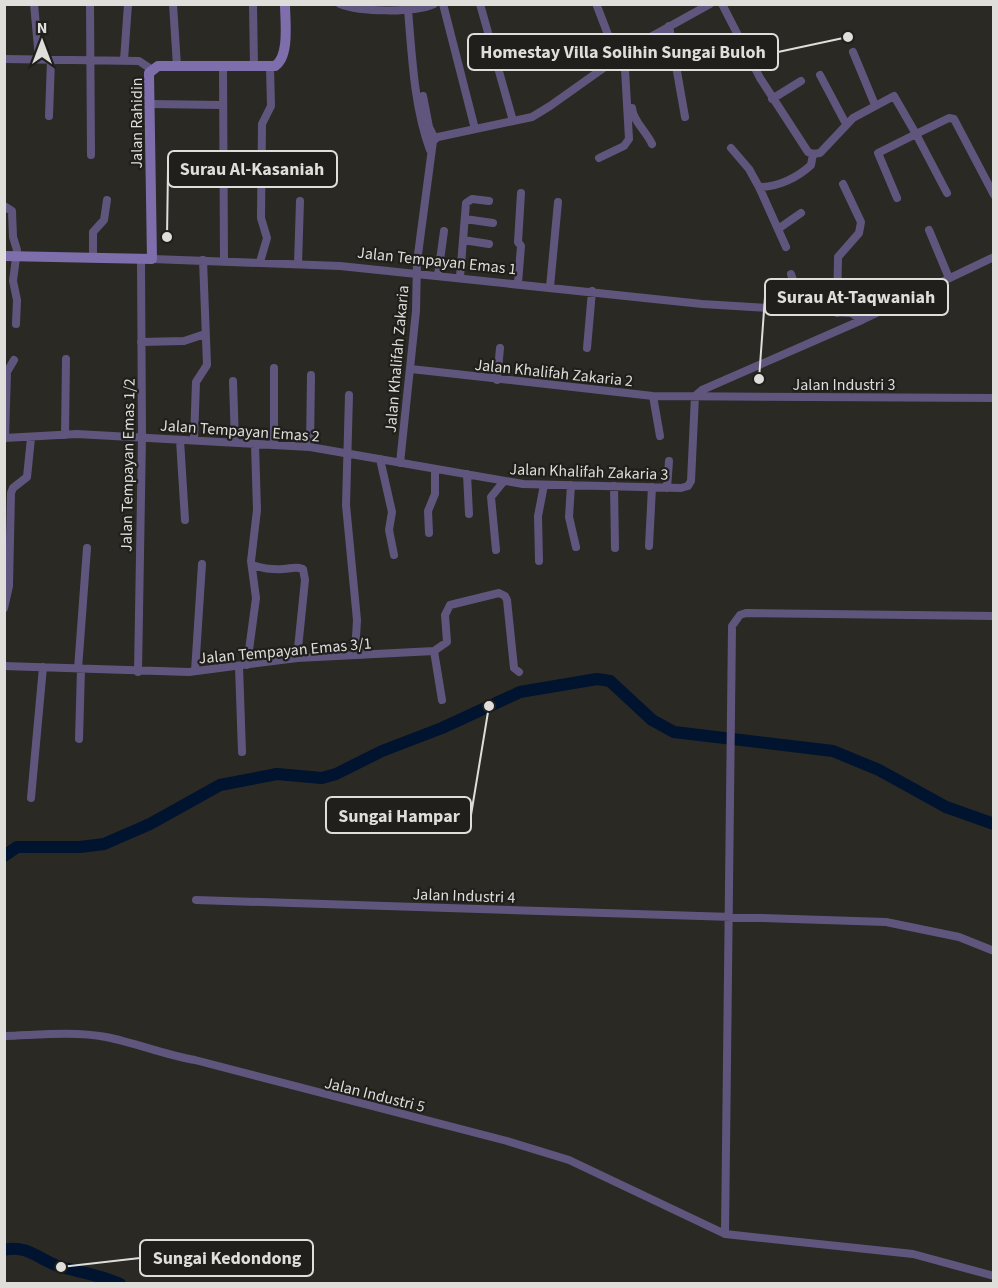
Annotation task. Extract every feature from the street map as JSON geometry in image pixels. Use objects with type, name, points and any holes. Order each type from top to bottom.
[{"type":"street","points":[[34,4],[39,59]]},
{"type":"street","points":[[90,4],[91,155]]},
{"type":"street","points":[[124,60],[128,4]]},
{"type":"street","points":[[172,4],[177,66]]},
{"type":"street","points":[[253,4],[254,67]]},
{"type":"street","points":[[260,262],[267,238],[261,218],[262,124],[271,106],[270,67],[278,64],[282,57],[285,4]]},
{"type":"street","points":[[340,4],[356,11],[408,10],[434,4]]},
{"type":"street","points":[[443,4],[475,129]]},
{"type":"street","points":[[480,4],[513,120]]},
{"type":"street","points":[[598,158],[624,146],[629,139],[626,76],[633,51],[669,26],[710,4]]},
{"type":"street","points":[[722,4],[772,99],[804,147],[813,154]]},
{"type":"street","points":[[597,6],[617,58]]},
{"type":"street","points":[[408,10],[412,62],[425,136],[431,152]]},
{"type":"street","points":[[669,26],[685,117]]},
{"type":"street","points":[[435,139],[532,117],[617,58],[647,46]]},
{"type":"street","points":[[853,52],[875,105]]},
{"type":"street","points":[[4,59],[124,60],[144,62],[151,69]]},
{"type":"street","points":[[49,116],[51,60]]},
{"type":"street","name":"Jalan Rahidin","points":[[146,259],[148,77],[151,69],[158,66],[270,67]]},
{"type":"street","points":[[223,67],[224,261]]},
{"type":"street","points":[[820,75],[846,124]]},
{"type":"street","points":[[626,76],[631,81],[633,117],[646,131],[652,144]]},
{"type":"street","points":[[772,99],[801,81]]},
{"type":"street","points":[[423,96],[429,127],[435,139],[431,152]]},
{"type":"street","points":[[813,154],[825,148],[846,124],[894,96],[947,193]]},
{"type":"street","points":[[149,104],[223,105]]},
{"type":"street","points":[[897,198],[878,153],[949,118],[954,119],[993,195]]},
{"type":"street","points":[[731,148],[749,169],[786,247]]},
{"type":"street","name":"Jalan Khalifah Zakaria","points":[[400,463],[411,369],[417,274],[431,152]]},
{"type":"street","points":[[759,187],[781,183],[803,171],[811,165],[813,154]]},
{"type":"street","points":[[837,313],[838,257],[861,229],[861,222],[843,184]]},
{"type":"street","points":[[518,283],[521,193]]},
{"type":"street","points":[[460,277],[469,199],[489,201]]},
{"type":"street","points":[[93,258],[93,232],[105,220],[107,200]]},
{"type":"street","points":[[298,264],[300,201]]},
{"type":"street","points":[[550,287],[558,202]]},
{"type":"street","points":[[4,206],[12,211],[17,256],[13,281],[17,300],[16,324]]},
{"type":"street","points":[[778,229],[801,213]]},
{"type":"street","points":[[465,219],[493,223]]},
{"type":"street","points":[[929,230],[949,278]]},
{"type":"street","points":[[438,275],[444,231]]},
{"type":"street","points":[[463,240],[489,244]]},
{"type":"street","name":"Jalan Tempayan Emas 1","points":[[4,256],[298,264],[460,277],[702,304],[856,314],[862,320]]},
{"type":"street","points":[[695,396],[702,390],[862,320],[993,257]]},
{"type":"street","name":"Jalan Tempayan Emas 1/2","points":[[138,672],[142,438],[141,342],[146,259]]},
{"type":"street","points":[[194,440],[196,382],[207,364],[203,260]]},
{"type":"street","points":[[791,274],[803,310]]},
{"type":"street","points":[[587,348],[591,291]]},
{"type":"street","points":[[141,342],[184,341],[206,334]]},
{"type":"street","points":[[497,380],[500,348]]},
{"type":"street","points":[[65,435],[66,359]]},
{"type":"street","points":[[5,438],[7,372],[14,360]]},
{"type":"street","points":[[274,368],[274,445]]},
{"type":"street","name":"Jalan Khalifah Zakaria 2","points":[[411,369],[653,396],[695,396]]},
{"type":"street","points":[[310,447],[311,375]]},
{"type":"street","points":[[233,381],[235,443]]},
{"type":"street","points":[[349,395],[346,505],[357,620],[356,637],[362,655]]},
{"type":"street","points":[[653,396],[660,436]]},
{"type":"street","name":"Jalan Industri 3","points":[[695,396],[993,398]]},
{"type":"street","name":"Jalan Khalifah Zakaria 3","points":[[400,463],[504,481],[544,485],[684,488],[691,481],[695,396]]},
{"type":"street","name":"Jalan Tempayan Emas 2","points":[[5,438],[65,435],[310,447],[400,463]]},
{"type":"street","points":[[4,608],[9,586],[12,490],[27,477],[31,438]]},
{"type":"street","points":[[180,440],[185,520]]},
{"type":"street","points":[[242,752],[243,666],[256,598],[252,565],[257,510],[255,444]]},
{"type":"street","points":[[380,459],[392,512],[389,530],[394,555]]},
{"type":"street","points":[[667,488],[669,461]]},
{"type":"street","points":[[429,533],[429,511],[435,494],[435,469]]},
{"type":"street","points":[[467,474],[469,514]]},
{"type":"street","points":[[496,550],[491,498],[504,481]]},
{"type":"street","points":[[539,561],[538,516],[544,485]]},
{"type":"street","points":[[571,485],[569,517],[576,547]]},
{"type":"street","points":[[614,486],[615,548]]},
{"type":"street","points":[[649,546],[652,487]]},
{"type":"street","points":[[79,739],[79,669],[87,548]]},
{"type":"street","points":[[195,671],[202,564]]},
{"type":"street","points":[[252,565],[283,570],[292,567],[303,569],[305,579],[297,658]]},
{"type":"street","points":[[442,700],[434,651],[447,642],[445,615],[450,605],[502,594],[507,600],[514,668],[519,672]]},
{"type":"street","points":[[725,1234],[732,626],[740,615],[746,613],[993,616]]},
{"type":"street","name":"Jalan Tempayan Emas 3/1","points":[[4,666],[138,672],[195,671],[297,658],[434,651]]},
{"type":"street","points":[[31,798],[43,667]]},
{"type":"street","name":"Jalan Industri 4","points":[[196,900],[886,922],[951,935],[993,951]]},
{"type":"street","name":"Jalan Industri 5","points":[[4,1036],[70,1034],[106,1037],[157,1053],[195,1060],[569,1160],[725,1234],[913,1254],[993,1276]]},
{"type":"waterway","points":[[4,856],[17,847],[80,847],[104,844],[150,824],[220,785],[277,774],[322,778],[336,774],[382,751],[442,728],[520,692],[597,679],[610,681],[652,720],[674,732],[833,751],[879,770],[946,807],[994,824]]},
{"type":"waterway","points":[[4,1250],[27,1251],[61,1267],[120,1284]]},
{"type":"place","name":"Homestay Villa Solihin Sungai Buloh","points":[[848,37]]},
{"type":"place","name":"Surau Al-Kasaniah","points":[[167,237]]},
{"type":"place","name":"Surau At-Taqwaniah","points":[[759,379]]},
{"type":"place","name":"Sungai Hampar","points":[[489,706]]},
{"type":"place","name":"Sungai Kedondong","points":[[61,1267]]}]
